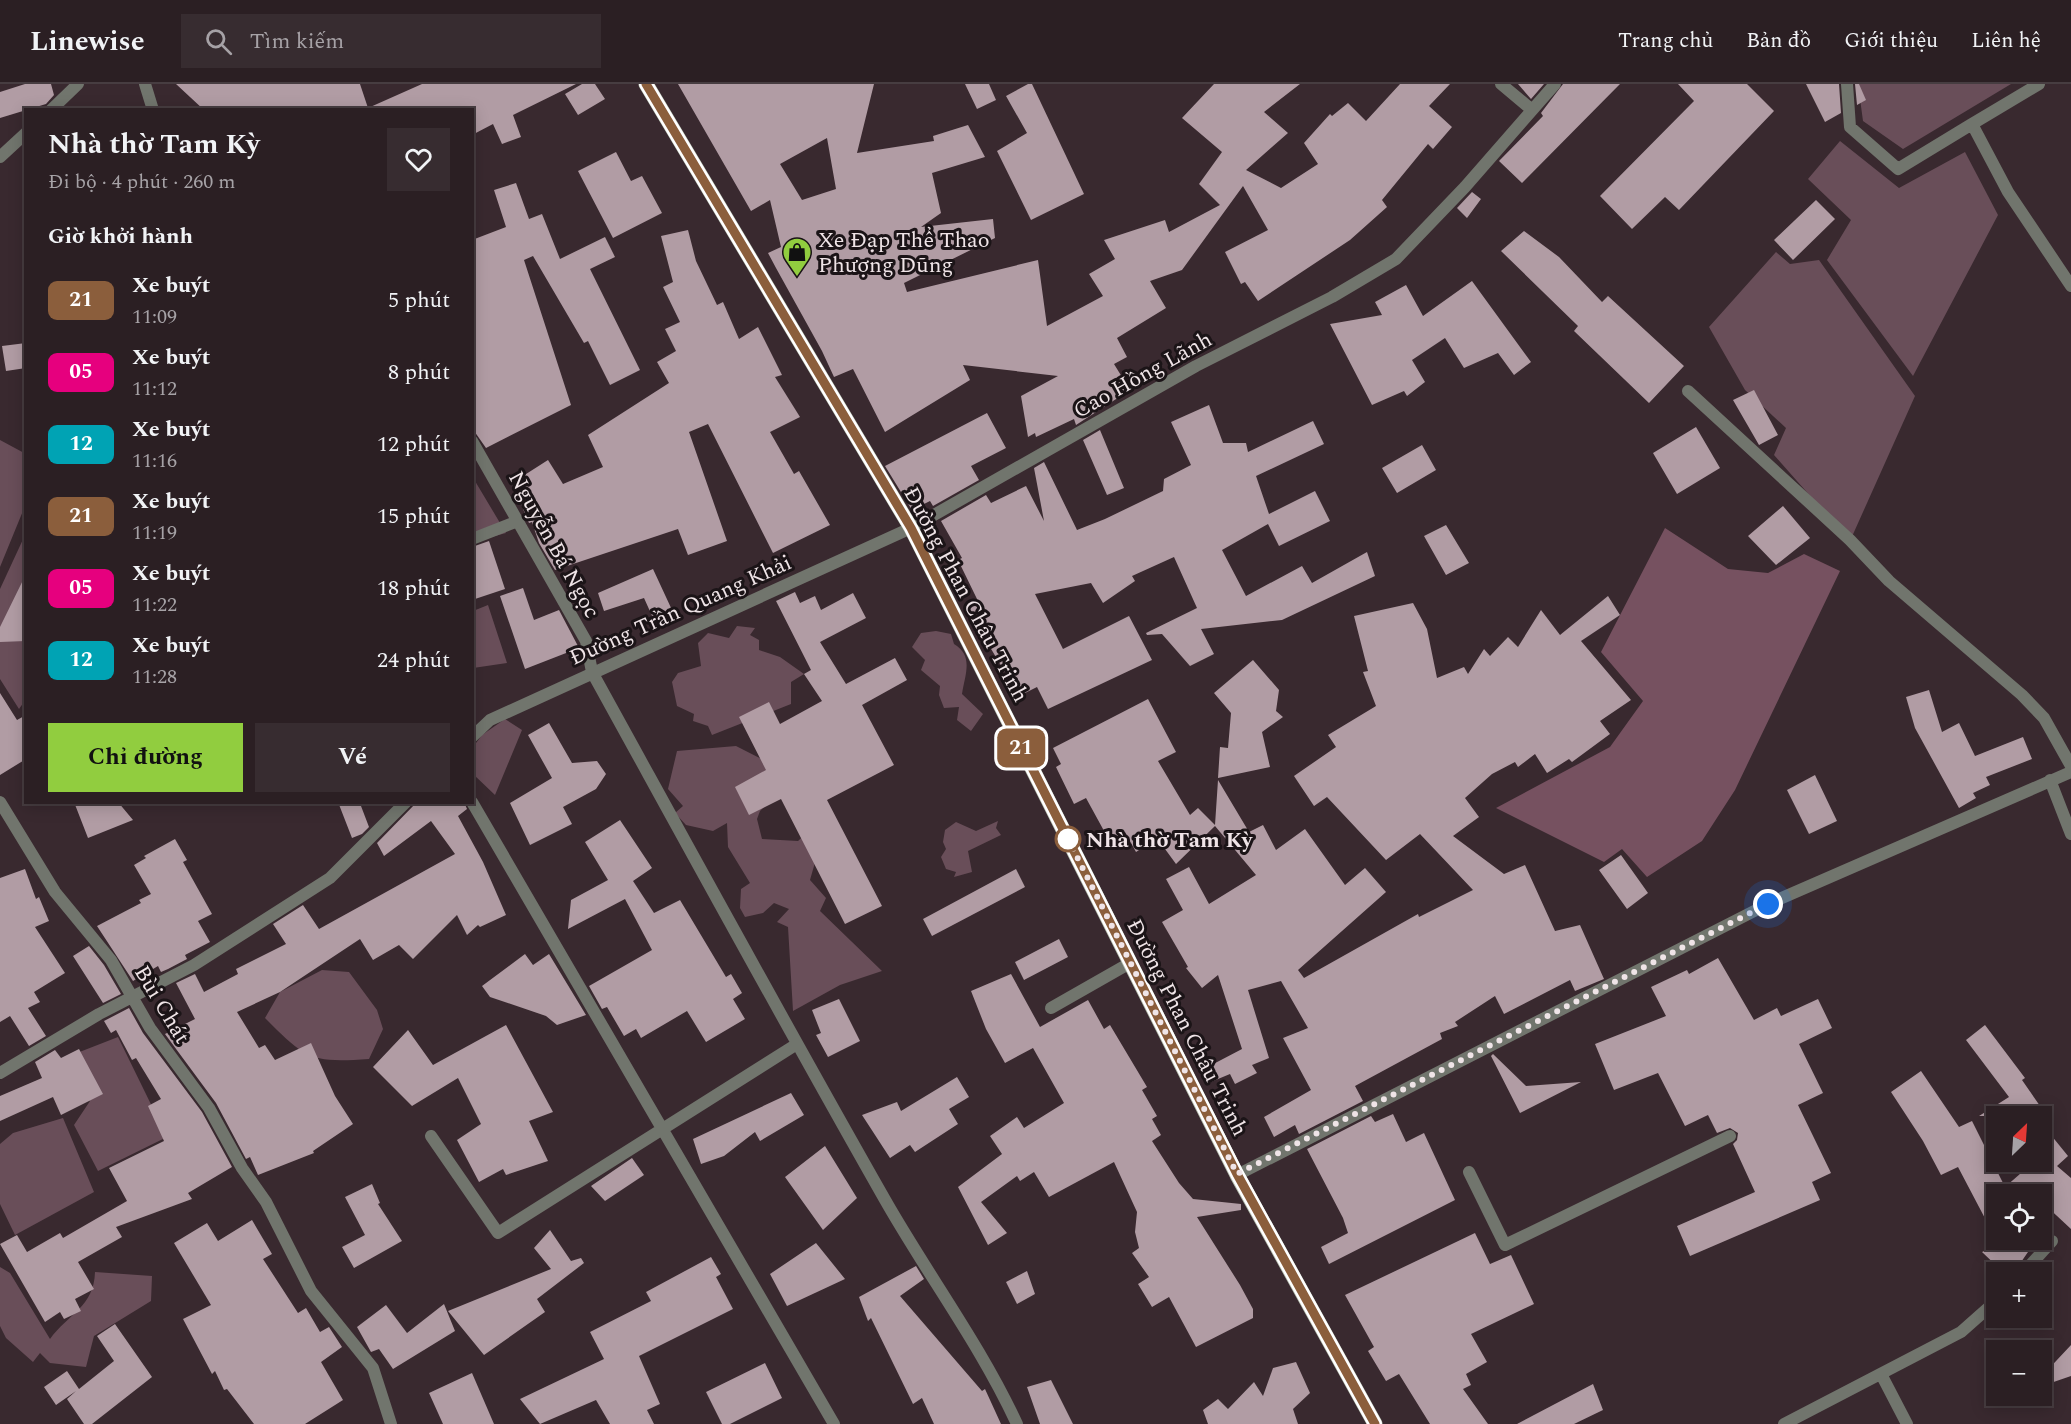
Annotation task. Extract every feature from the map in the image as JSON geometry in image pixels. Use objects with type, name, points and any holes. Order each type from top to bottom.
[{"type":"main road","name":"Đường Phan Châu Trinh","points":[[646,84],[911,528],[1237,1174],[1375,1424]]},
{"type":"street","points":[[53,108],[78,84]]},
{"type":"street","points":[[145,84],[152,108]]},
{"type":"street","points":[[1501,84],[1531,109]]},
{"type":"street","name":"Cao Hồng Lãnh","points":[[911,528],[1196,366],[1332,297],[1396,259],[1465,187],[1555,84]]},
{"type":"street","points":[[1847,84],[1850,127],[1898,169],[2039,84]]},
{"type":"street","points":[[1972,124],[2008,192],[2071,286]]},
{"type":"street","points":[[0,157],[24,135]]},
{"type":"street","points":[[1688,391],[1850,540],[1889,581],[2022,695],[2044,718],[2071,766]]},
{"type":"street","name":"Nguyễn Bá Ngọc","points":[[474,444],[586,641],[592,672],[797,1044],[900,1228],[996,1379],[1017,1424]]},
{"type":"street","points":[[474,538],[518,521]]},
{"type":"street","name":"Đường Trần Quang Khải","points":[[474,735],[490,720],[911,528]]},
{"type":"street","points":[[1237,1174],[1768,904],[2071,772]]},
{"type":"street","points":[[2050,780],[2071,834]]},
{"type":"street","name":"Bùi Chát","points":[[0,802],[55,892],[111,960],[150,1028],[208,1108],[282,1235],[311,1291],[373,1368],[391,1424]]},
{"type":"street","points":[[0,1073],[133,996],[194,965],[330,878],[404,804]]},
{"type":"street","points":[[473,804],[834,1424]]},
{"type":"street","points":[[1051,1008],[1130,963]]},
{"type":"street","points":[[431,1136],[498,1233],[797,1044]]},
{"type":"street","points":[[1469,1172],[1505,1245],[1730,1136]]},
{"type":"street","points":[[2033,1262],[2044,1250]]},
{"type":"street","points":[[1784,1424],[1961,1332],[1986,1309]]},
{"type":"street","points":[[1881,1374],[1907,1424]]},
{"type":"shaded area","points":[[1858,84],[2011,84],[1903,149],[1863,121]]},
{"type":"shaded area","points":[[1840,141],[1899,188],[1965,152],[1998,215],[1913,376],[1827,260],[1851,220],[1808,179]]},
{"type":"shaded area","points":[[1776,252],[1790,264],[1819,260],[1915,396],[1850,541],[1774,455],[1786,428],[1745,390],[1709,327]]},
{"type":"shaded area","points":[[0,440],[24,453],[24,508],[0,567]]},
{"type":"shaded area","points":[[474,479],[506,533],[474,541]]},
{"type":"shaded area","points":[[1665,528],[1728,569],[1768,573],[1804,554],[1840,571],[1735,790],[1702,841],[1647,877],[1622,849],[1604,862],[1496,808],[1610,747],[1643,701],[1601,652]]},
{"type":"shaded area","points":[[24,537],[24,702],[19,709],[0,679],[0,589]]},
{"type":"shaded area","points":[[488,605],[507,663],[474,668],[474,611]]},
{"type":"shaded area","points":[[737,626],[755,628],[750,635],[759,640],[759,650],[780,657],[804,674],[791,682],[791,704],[712,735],[708,726],[693,721],[694,714],[677,706],[672,682],[678,673],[701,666],[698,643],[708,633],[729,638]]},
{"type":"shaded area","points":[[936,631],[951,634],[954,644],[964,654],[967,666],[962,694],[983,714],[971,731],[957,720],[959,707],[944,708],[939,695],[940,686],[921,670],[925,660],[912,647],[921,633]]},
{"type":"shaded area","points":[[505,719],[522,730],[495,795],[474,775],[474,746],[482,735]]},
{"type":"shaded area","points":[[736,746],[781,769],[792,779],[760,811],[757,819],[762,839],[798,841],[812,828],[816,859],[810,880],[826,898],[820,911],[882,971],[840,985],[793,1011],[788,927],[777,922],[789,909],[774,903],[763,913],[745,917],[740,908],[741,889],[750,883],[728,847],[727,823],[713,831],[686,825],[675,813],[683,806],[668,789],[677,751]]},
{"type":"shaded area","points":[[998,821],[996,828],[1001,835],[968,851],[972,872],[954,877],[956,872],[946,869],[941,857],[946,849],[943,842],[945,830],[956,822],[976,831]]},
{"type":"shaded area","points":[[322,970],[349,972],[377,1010],[383,1029],[369,1059],[334,1060],[310,1055],[290,1042],[265,1018],[280,992]]},
{"type":"shaded area","points":[[118,1037],[167,1137],[98,1171],[74,1125],[90,1101],[59,1060]]},
{"type":"shaded area","points":[[63,1118],[94,1192],[15,1235],[0,1204],[0,1144],[13,1133]]},
{"type":"shaded area","points":[[0,1267],[10,1273],[50,1339],[85,1302],[94,1284],[95,1272],[152,1276],[151,1301],[94,1336],[86,1367],[50,1363],[40,1353],[33,1362],[6,1338],[0,1326]]},
{"type":"building","points":[[25,84],[51,84],[54,95],[46,104],[24,108],[24,111],[0,118],[0,92]]},
{"type":"building","points":[[176,84],[360,84],[368,108],[202,108]]},
{"type":"building","points":[[422,84],[576,84],[513,115],[521,137],[502,144],[493,124],[474,134],[474,108],[368,108]]},
{"type":"building","points":[[582,84],[595,84],[605,99],[578,115],[565,94]]},
{"type":"building","points":[[678,84],[874,84],[857,153],[934,141],[933,136],[968,125],[985,157],[932,173],[941,213],[921,227],[993,219],[995,238],[904,283],[907,292],[1038,260],[1047,326],[1103,296],[1089,274],[1115,259],[1104,240],[1165,220],[1169,232],[1220,205],[1199,184],[1222,152],[1182,118],[1214,84],[1300,84],[1264,112],[1288,133],[1246,170],[1281,188],[1318,164],[1304,143],[1330,114],[1332,116],[1348,103],[1366,121],[1400,84],[1450,84],[1429,106],[1452,127],[1433,149],[1428,144],[1382,200],[1387,207],[1350,240],[1258,301],[1245,282],[1241,284],[1225,252],[1268,230],[1243,186],[1182,270],[1150,281],[1166,308],[1117,338],[1127,357],[1114,364],[1130,390],[1076,425],[1074,419],[1036,437],[1035,433],[1028,437],[1021,396],[1058,376],[963,365],[970,380],[885,432],[853,369],[834,377],[768,253],[781,247],[770,200],[751,211]],"holes":[[[827,138],[836,189],[802,200],[780,164]]]},
{"type":"building","points":[[965,84],[989,84],[996,100],[977,109]]},
{"type":"building","points":[[1032,84],[1084,194],[1031,220],[997,151],[1027,133],[1006,96]]},
{"type":"building","points":[[1518,84],[1544,84],[1531,99]]},
{"type":"building","points":[[1563,84],[1620,84],[1522,183],[1499,161],[1543,116],[1541,113]]},
{"type":"building","points":[[1678,84],[1747,84],[1774,111],[1679,210],[1665,197],[1632,229],[1600,196],[1694,101]]},
{"type":"building","points":[[1806,84],[1839,84],[1841,113],[1825,122]]},
{"type":"building","points":[[1855,84],[1859,84],[1866,100],[1857,105]]},
{"type":"building","points":[[616,152],[631,181],[642,176],[662,213],[613,238],[578,171]]},
{"type":"building","points":[[516,183],[529,219],[542,214],[560,259],[605,237],[615,257],[590,269],[640,370],[610,385],[588,341],[584,343],[533,256],[524,260],[571,405],[486,448],[474,431],[474,239],[506,227],[494,190]]},
{"type":"building","points":[[1472,192],[1481,199],[1467,218],[1457,208]]},
{"type":"building","points":[[1816,200],[1835,219],[1793,260],[1774,240]]},
{"type":"building","points":[[688,230],[696,261],[717,305],[723,302],[739,339],[758,327],[782,375],[775,377],[800,417],[770,432],[794,474],[799,471],[830,525],[773,553],[708,424],[689,432],[727,541],[688,555],[678,529],[555,570],[539,543],[532,522],[529,523],[512,483],[548,460],[563,484],[603,467],[588,435],[669,383],[657,362],[676,351],[665,329],[680,322],[663,287],[673,282],[661,236]]},
{"type":"building","points":[[1524,231],[1559,257],[1602,302],[1608,296],[1684,366],[1649,403],[1574,331],[1578,326],[1501,251]]},
{"type":"building","points":[[1472,281],[1531,362],[1514,375],[1498,353],[1464,368],[1445,338],[1412,360],[1425,382],[1407,396],[1404,391],[1372,405],[1330,324],[1382,315],[1375,302],[1406,285],[1423,316]]},
{"type":"building","points":[[24,343],[24,368],[6,371],[2,346]]},
{"type":"building","points":[[1754,390],[1778,435],[1759,445],[1733,400]]},
{"type":"building","points":[[1209,405],[1223,443],[1246,443],[1248,452],[1313,421],[1324,444],[1256,476],[1269,514],[1315,491],[1330,521],[1279,546],[1268,524],[1222,550],[1246,596],[1302,566],[1312,583],[1367,552],[1375,576],[1282,620],[1201,629],[1214,654],[1190,666],[1162,634],[1147,635],[1146,633],[1197,608],[1174,557],[1132,576],[1135,581],[1103,603],[1091,583],[1035,594],[1063,649],[1129,616],[1152,660],[1048,709],[1037,687],[1019,696],[965,605],[977,599],[958,560],[962,558],[941,521],[986,495],[991,503],[1026,486],[1044,521],[1034,468],[1044,462],[1077,530],[1105,519],[1163,491],[1164,479],[1191,465],[1171,422]]},
{"type":"building","points":[[987,413],[1006,448],[971,466],[979,480],[933,506],[930,501],[912,510],[885,466]]},
{"type":"building","points":[[1696,427],[1720,468],[1677,494],[1653,453]]},
{"type":"building","points":[[1100,430],[1124,488],[1107,495],[1083,440]]},
{"type":"building","points":[[1422,445],[1436,470],[1397,493],[1382,468]]},
{"type":"building","points":[[1783,506],[1810,538],[1776,565],[1748,536]]},
{"type":"building","points":[[1446,525],[1469,563],[1446,575],[1424,536]]},
{"type":"building","points":[[489,541],[505,589],[474,599],[474,546]]},
{"type":"building","points":[[653,569],[672,610],[653,618],[644,598],[604,611],[598,593]]},
{"type":"building","points":[[24,578],[24,641],[0,642],[0,627]]},
{"type":"building","points":[[523,588],[534,620],[559,610],[579,648],[525,669],[500,596]]},
{"type":"building","points":[[795,592],[800,603],[815,596],[821,610],[853,593],[866,618],[820,642],[846,684],[895,658],[907,680],[862,705],[894,765],[827,800],[882,906],[845,924],[781,799],[749,815],[735,787],[766,770],[739,717],[769,702],[780,724],[822,701],[804,674],[811,670],[776,601]]},
{"type":"building","points":[[1608,596],[1620,615],[1581,641],[1631,700],[1600,721],[1610,734],[1572,762],[1569,759],[1547,773],[1535,754],[1518,767],[1515,762],[1492,774],[1465,798],[1479,817],[1453,836],[1504,874],[1525,865],[1555,931],[1580,925],[1604,979],[1575,991],[1570,980],[1504,1014],[1495,996],[1455,1022],[1458,1026],[1440,1033],[1442,1039],[1355,1086],[1363,1101],[1299,1134],[1295,1125],[1274,1137],[1264,1117],[1311,1090],[1283,1038],[1308,1028],[1281,981],[1248,990],[1269,1058],[1252,1065],[1257,1073],[1235,1084],[1230,1074],[1206,1084],[1200,1071],[1242,1049],[1218,975],[1202,988],[1186,968],[1188,967],[1162,922],[1183,910],[1166,879],[1189,867],[1209,904],[1256,875],[1215,826],[1176,864],[1157,838],[1136,852],[1125,832],[1109,840],[1086,798],[1074,804],[1056,767],[1061,764],[1053,748],[1148,699],[1176,752],[1158,761],[1190,815],[1198,808],[1215,825],[1218,780],[1249,832],[1263,825],[1276,850],[1305,829],[1345,885],[1365,868],[1386,892],[1298,970],[1304,978],[1418,914],[1419,917],[1473,890],[1420,834],[1386,860],[1327,797],[1314,806],[1294,776],[1336,747],[1328,735],[1376,706],[1363,672],[1368,671],[1354,616],[1413,603],[1427,629],[1437,678],[1464,667],[1468,674],[1484,649],[1490,656],[1508,637],[1518,647],[1541,610],[1560,635]]},
{"type":"building","points":[[1253,660],[1279,690],[1276,711],[1283,717],[1262,732],[1270,767],[1218,778],[1220,747],[1228,748],[1231,713],[1214,693]]},
{"type":"building","points":[[1929,690],[1942,732],[1959,723],[1975,756],[2023,737],[2032,759],[1986,777],[1990,785],[1973,793],[1976,798],[1959,808],[1915,728],[1906,697]]},
{"type":"building","points":[[0,693],[17,720],[24,716],[24,760],[0,775]]},
{"type":"building","points":[[549,723],[572,763],[597,761],[606,774],[596,789],[563,807],[572,824],[530,845],[510,803],[552,778],[528,735]]},
{"type":"building","points":[[1815,775],[1837,821],[1809,834],[1787,790]]},
{"type":"building","points":[[75,804],[120,804],[133,820],[88,838]]},
{"type":"building","points":[[339,804],[361,806],[369,827],[362,834],[352,838]]},
{"type":"building","points":[[415,804],[465,804],[467,809],[458,816],[483,862],[506,915],[480,927],[478,925],[467,935],[457,915],[413,959],[399,945],[373,960],[360,939],[280,992],[237,1012],[259,1048],[265,1045],[275,1060],[311,1043],[335,1096],[353,1124],[313,1151],[314,1153],[258,1175],[250,1157],[246,1159],[216,1103],[165,1034],[195,1019],[176,983],[195,974],[204,992],[238,974],[236,969],[286,944],[273,924],[303,905],[319,929],[455,854],[431,821],[384,856],[377,843]]},
{"type":"building","points":[[620,820],[652,868],[633,881],[654,913],[680,900],[726,977],[731,974],[742,993],[733,999],[745,1019],[706,1042],[687,1011],[641,1038],[636,1029],[624,1036],[607,1007],[602,1009],[589,986],[652,950],[625,899],[568,929],[571,900],[608,880],[585,842]]},
{"type":"building","points":[[175,839],[187,860],[183,862],[212,914],[198,921],[210,942],[185,955],[187,959],[168,969],[161,972],[158,966],[133,981],[97,926],[141,903],[139,900],[151,894],[134,865],[146,858],[144,856]]},
{"type":"building","points":[[1621,855],[1648,893],[1627,909],[1599,870]]},
{"type":"building","points":[[25,869],[36,899],[39,897],[49,921],[35,927],[65,973],[34,992],[40,1002],[28,1008],[46,1036],[29,1046],[10,1016],[0,1022],[0,878]]},
{"type":"building","points":[[1016,869],[1025,887],[932,936],[923,919]]},
{"type":"building","points":[[1059,939],[1068,957],[1024,980],[1015,962]]},
{"type":"building","points":[[89,946],[104,965],[121,994],[103,1003],[73,956]]},
{"type":"building","points":[[525,954],[533,965],[549,954],[586,1015],[557,1025],[546,1016],[490,997],[482,986]]},
{"type":"building","points":[[1718,958],[1754,1020],[1777,1008],[1781,1016],[1818,999],[1832,1028],[1799,1044],[1823,1093],[1798,1105],[1831,1173],[1812,1182],[1820,1200],[1690,1256],[1677,1226],[1755,1192],[1733,1144],[1737,1140],[1738,1133],[1730,1128],[1717,1133],[1708,1115],[1685,1126],[1658,1073],[1614,1090],[1595,1044],[1666,1016],[1651,987],[1687,970],[1689,974]]},
{"type":"building","points":[[1011,974],[1040,1027],[1088,1000],[1104,1029],[1110,1025],[1147,1087],[1142,1090],[1157,1116],[1152,1119],[1161,1135],[1152,1141],[1179,1183],[1193,1199],[1241,1204],[1241,1210],[1197,1217],[1240,1285],[1253,1309],[1253,1318],[1196,1347],[1169,1297],[1152,1307],[1138,1284],[1149,1277],[1132,1253],[1139,1248],[1135,1232],[1137,1212],[1114,1162],[1049,1197],[1034,1172],[1020,1181],[1017,1176],[981,1202],[1007,1233],[988,1245],[958,1187],[1002,1154],[990,1136],[1017,1117],[1024,1128],[1064,1103],[1033,1048],[1005,1063],[986,1029],[971,991]]},
{"type":"building","points":[[839,999],[860,1041],[828,1057],[816,1035],[821,1033],[812,1010]]},
{"type":"building","points":[[129,1008],[143,1033],[202,1112],[232,1167],[188,1193],[192,1199],[116,1227],[122,1237],[78,1262],[94,1289],[75,1299],[81,1311],[64,1319],[60,1312],[45,1322],[0,1244],[17,1235],[27,1252],[60,1233],[63,1238],[127,1201],[109,1168],[164,1141],[148,1106],[161,1099],[136,1058],[132,1060],[116,1030],[111,1033],[104,1021]]},
{"type":"building","points":[[506,1025],[553,1112],[529,1121],[548,1161],[506,1175],[503,1169],[479,1182],[457,1140],[481,1124],[458,1078],[412,1106],[373,1067],[408,1030],[433,1065]]},
{"type":"building","points":[[1985,1025],[2025,1078],[2022,1080],[2040,1106],[1995,1106],[2009,1097],[1966,1040]]},
{"type":"building","points":[[79,1049],[103,1094],[61,1115],[53,1097],[0,1121],[0,1096],[42,1078],[35,1062],[55,1050],[61,1058]]},
{"type":"building","points":[[1493,1054],[1526,1086],[1581,1082],[1520,1113],[1491,1056]]},
{"type":"building","points":[[1921,1071],[1959,1127],[1972,1121],[1986,1149],[1986,1172],[1998,1172],[2004,1184],[1986,1184],[1986,1220],[1958,1167],[1941,1175],[1923,1141],[1891,1092]]},
{"type":"building","points":[[957,1077],[969,1097],[949,1109],[958,1124],[915,1152],[910,1145],[890,1158],[862,1115],[897,1102],[901,1111]]},
{"type":"building","points":[[791,1093],[804,1115],[760,1141],[755,1132],[724,1156],[701,1164],[693,1139]]},
{"type":"building","points":[[1393,1114],[1406,1142],[1424,1133],[1455,1200],[1329,1264],[1321,1247],[1348,1233],[1343,1218],[1307,1149],[1371,1116],[1375,1122]]},
{"type":"building","points":[[2052,1136],[2068,1156],[2057,1166],[2071,1178],[2071,1229],[2052,1211],[2052,1184],[2008,1184],[2022,1172],[2052,1172]]},
{"type":"building","points":[[825,1146],[857,1198],[823,1230],[785,1177]]},
{"type":"building","points":[[632,1158],[644,1175],[605,1201],[591,1186]]},
{"type":"building","points":[[372,1184],[380,1203],[378,1204],[402,1241],[354,1268],[342,1247],[365,1235],[345,1197]]},
{"type":"building","points":[[252,1220],[272,1254],[263,1259],[298,1313],[306,1308],[320,1332],[329,1327],[342,1347],[321,1362],[343,1400],[305,1424],[254,1424],[227,1389],[224,1390],[215,1371],[212,1374],[183,1319],[211,1305],[174,1243],[207,1223],[218,1241]]},
{"type":"building","points":[[550,1230],[571,1261],[581,1258],[584,1263],[537,1299],[545,1312],[484,1355],[448,1311],[551,1269],[534,1248]]},
{"type":"building","points":[[1475,1233],[1490,1264],[1511,1255],[1534,1304],[1471,1334],[1487,1362],[1466,1374],[1471,1385],[1463,1389],[1488,1424],[1430,1424],[1399,1374],[1386,1381],[1368,1351],[1374,1347],[1345,1295]]},
{"type":"building","points":[[816,1243],[845,1279],[787,1306],[770,1274]]},
{"type":"building","points":[[2029,1250],[2021,1262],[1992,1262],[1982,1252]]},
{"type":"building","points":[[711,1257],[721,1274],[716,1277],[733,1309],[639,1356],[660,1404],[647,1410],[654,1424],[610,1424],[596,1400],[540,1424],[520,1399],[604,1359],[590,1332],[651,1301],[646,1292]]},
{"type":"building","points":[[916,1266],[924,1279],[900,1296],[982,1391],[985,1389],[1001,1424],[934,1424],[922,1398],[913,1404],[871,1318],[868,1321],[859,1297]]},
{"type":"building","points":[[1027,1271],[1035,1294],[1017,1304],[1006,1282]]},
{"type":"building","points":[[444,1304],[455,1331],[393,1369],[379,1349],[371,1352],[357,1327],[386,1305],[407,1333]]},
{"type":"building","points":[[115,1324],[152,1377],[92,1424],[84,1424],[67,1399],[76,1391],[56,1405],[44,1387],[67,1371],[79,1389],[114,1361],[97,1336]]},
{"type":"building","points":[[2071,1345],[2071,1376],[2052,1383],[2052,1365]]},
{"type":"building","points":[[1296,1362],[1310,1393],[1293,1409],[1298,1424],[1208,1424],[1203,1410],[1218,1399],[1228,1409],[1254,1382],[1263,1396],[1273,1368]]},
{"type":"building","points":[[765,1363],[782,1398],[730,1424],[722,1424],[706,1392]]},
{"type":"building","points":[[472,1373],[494,1424],[443,1424],[429,1393]]},
{"type":"building","points":[[1051,1380],[1073,1424],[1040,1424],[1027,1387]]},
{"type":"building","points":[[1593,1384],[1603,1410],[1574,1424],[1517,1424]]},
{"type":"bus line","name":"21","points":[[646,84],[911,528],[1237,1174],[1375,1424]]},
{"type":"place","name":"Xe Đạp Thể Thao Phượng Dũng","points":[[797,278]]},
{"type":"place","name":"Nhà thờ Tam Kỳ","points":[[1068,839]]},
{"type":"route","points":[[1068,839],[1237,1174],[1768,904]]}]
